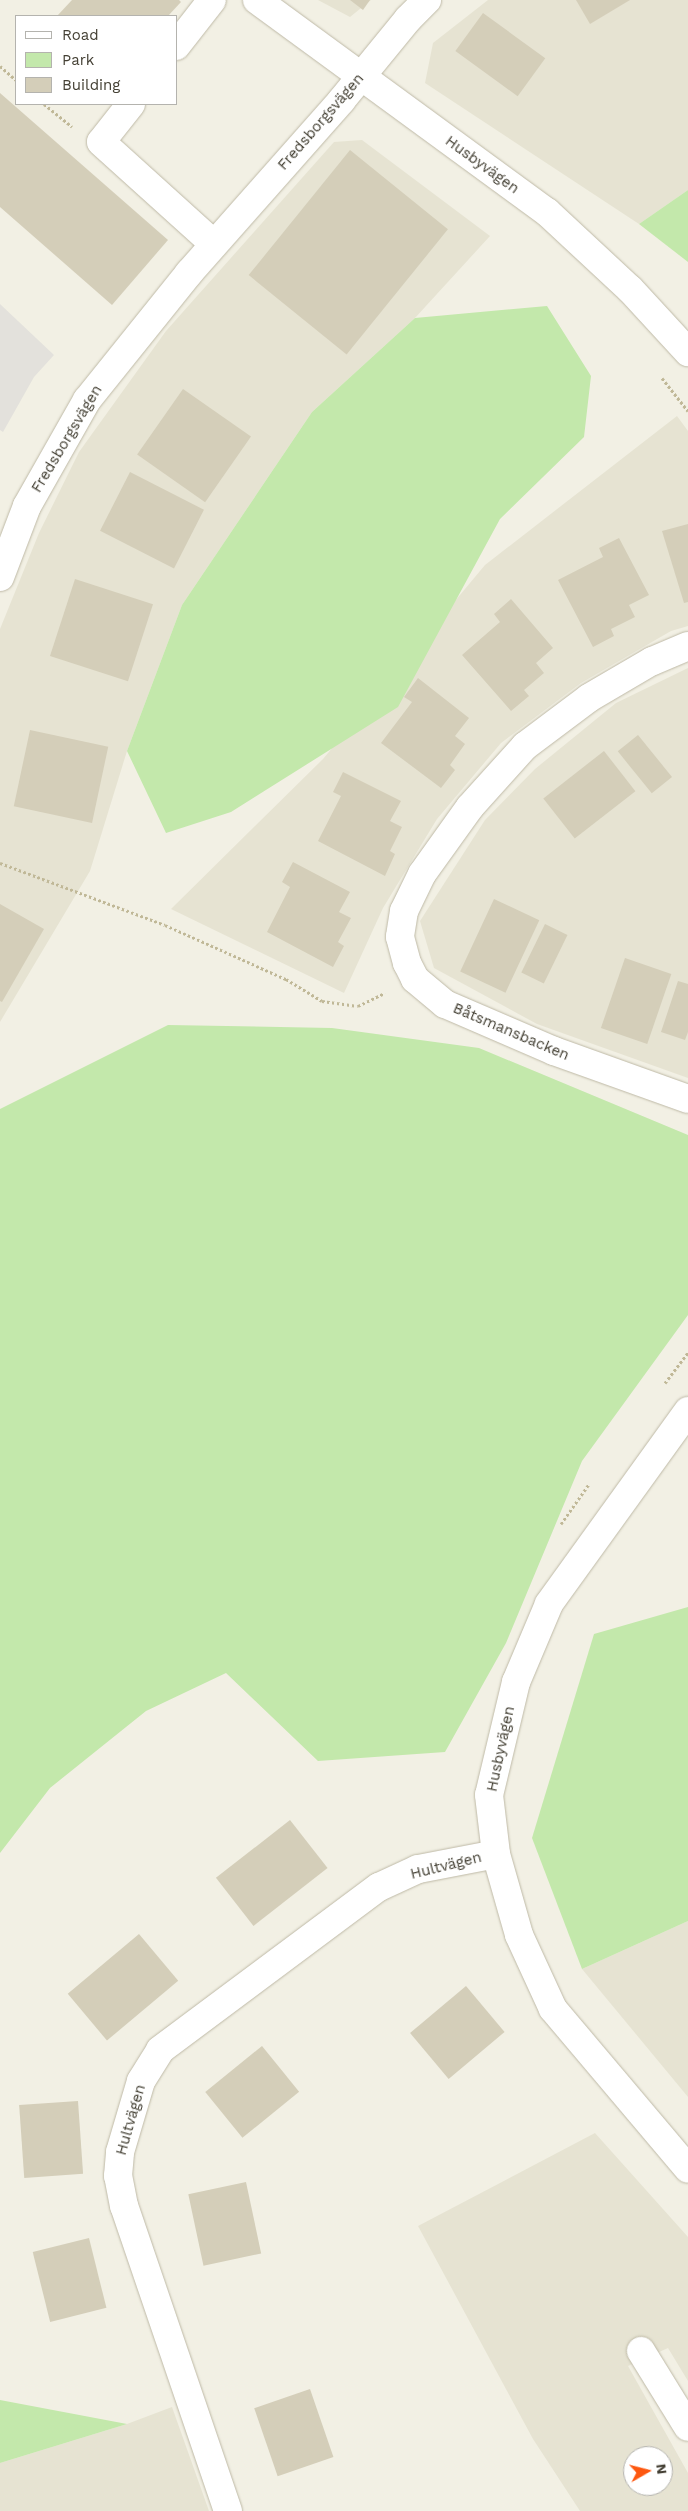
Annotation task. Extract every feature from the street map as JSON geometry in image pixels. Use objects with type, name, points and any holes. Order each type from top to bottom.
[{"type":"street","points":[[178,43],[212,0]]},
{"type":"street","name":"Husbyvägen","points":[[257,0],[360,78],[547,212],[630,289],[688,352]]},
{"type":"street","name":"Fredsborgsvägen","points":[[0,577],[27,506],[87,400],[214,244],[360,78],[408,19],[427,0]]},
{"type":"street","points":[[130,105],[101,142],[214,244]]},
{"type":"street","name":"Båtsmansbacken","points":[[688,646],[652,662],[589,698],[525,746],[470,807],[422,874],[404,911],[400,937],[407,963],[415,979],[445,1004],[554,1052],[688,1099]]},
{"type":"street","name":"Husbyvägen","points":[[688,1411],[549,1604],[516,1682],[489,1796],[496,1854],[519,1935],[553,2009],[688,2169]]},
{"type":"street","name":"Hultvägen","points":[[228,2511],[124,2206],[118,2176],[120,2152],[141,2081],[160,2050],[379,1887],[418,1869],[496,1854]]},
{"type":"street","points":[[642,2351],[688,2427]]},
{"type":"path","points":[[0,66],[15,79]]},
{"type":"path","points":[[658,373],[688,411]]},
{"type":"path","points":[[0,864],[165,925],[286,980],[322,1001],[358,1006],[415,979]]},
{"type":"path","points":[[659,1390],[688,1352]]},
{"type":"path","points":[[558,1527],[591,1482]]},
{"type":"shaded area","points":[[318,0],[371,0],[350,17]]},
{"type":"shaded area","points":[[488,0],[688,0],[688,190],[639,224],[425,83],[433,43]]},
{"type":"shaded area","points":[[362,140],[490,236],[415,318],[312,412],[182,605],[127,751],[90,871],[0,1022],[0,629],[39,533],[79,452],[166,331],[334,142]]},
{"type":"shaded area","points":[[0,304],[54,355],[34,377],[3,432],[0,430]]},
{"type":"shaded area","points":[[677,416],[688,431],[688,626],[671,631],[581,683],[501,743],[437,819],[383,908],[344,993],[171,909],[323,759],[485,565]]},
{"type":"shaded area","points":[[688,668],[688,1078],[537,1024],[434,968],[420,921],[485,820],[535,769],[616,703]]},
{"type":"shaded area","points":[[688,1921],[688,2097],[582,1969]]},
{"type":"shaded area","points":[[595,2133],[688,2237],[688,2381],[668,2348],[628,2366],[673,2446],[623,2446],[623,2496],[673,2496],[673,2446],[688,2473],[688,2511],[580,2511],[533,2439],[418,2226]]},
{"type":"shaded area","points":[[172,2407],[209,2511],[0,2511],[0,2463],[127,2424]]},
{"type":"green space","points":[[688,190],[688,262],[639,224]]},
{"type":"green space","points":[[547,306],[591,376],[584,437],[500,519],[398,707],[231,812],[166,833],[127,751],[182,605],[312,412],[415,318]]},
{"type":"green space","points":[[168,1025],[332,1028],[479,1048],[688,1135],[688,1315],[582,1461],[506,1643],[445,1752],[318,1761],[226,1673],[146,1711],[50,1788],[0,1853],[0,1109]]},
{"type":"green space","points":[[688,1607],[688,1921],[582,1969],[532,1838],[594,1634]]},
{"type":"green space","points":[[0,2400],[127,2424],[0,2463]]},
{"type":"building","points":[[72,0],[179,0],[181,2],[169,15],[58,15]]},
{"type":"building","points":[[350,0],[370,0],[363,10]]},
{"type":"building","points":[[576,0],[630,0],[590,24]]},
{"type":"building","points":[[483,13],[545,58],[518,96],[455,51]]},
{"type":"building","points":[[0,93],[168,240],[112,305],[0,207]]},
{"type":"building","points":[[350,150],[448,229],[347,354],[249,275]]},
{"type":"building","points":[[183,389],[251,437],[205,502],[137,455]]},
{"type":"building","points":[[130,472],[204,510],[174,568],[100,531]]},
{"type":"building","points":[[688,524],[688,602],[684,603],[662,531]]},
{"type":"building","points":[[619,538],[649,595],[629,605],[635,617],[611,629],[614,636],[593,647],[558,580],[603,557],[599,548]]},
{"type":"building","points":[[75,579],[153,604],[128,681],[50,656]]},
{"type":"building","points":[[511,599],[553,648],[536,663],[544,673],[524,690],[529,696],[511,711],[462,655],[500,622],[494,614]]},
{"type":"building","points":[[418,678],[469,718],[455,736],[465,744],[450,765],[455,770],[441,788],[381,743],[412,702],[404,697]]},
{"type":"building","points":[[30,730],[108,747],[92,823],[14,806]]},
{"type":"building","points":[[638,735],[672,777],[652,793],[618,751]]},
{"type":"building","points":[[604,751],[635,791],[575,839],[543,798]]},
{"type":"building","points":[[343,772],[401,801],[390,821],[402,827],[390,851],[395,854],[385,876],[318,841],[341,796],[333,792]]},
{"type":"building","points":[[293,862],[350,892],[339,912],[351,918],[338,942],[344,946],[333,967],[267,932],[290,887],[282,882]]},
{"type":"building","points":[[494,899],[539,920],[506,993],[460,972]]},
{"type":"building","points":[[0,904],[44,929],[2,1002],[0,1001]]},
{"type":"building","points":[[545,924],[567,935],[544,983],[521,973]]},
{"type":"building","points":[[625,958],[671,974],[647,1044],[601,1028]]},
{"type":"building","points":[[678,981],[688,984],[688,1032],[685,1040],[661,1032]]},
{"type":"building","points":[[290,1820],[328,1868],[253,1926],[216,1878]]},
{"type":"building","points":[[139,1934],[178,1981],[107,2041],[68,1994]]},
{"type":"building","points":[[466,1986],[505,2032],[449,2079],[410,2033]]},
{"type":"building","points":[[262,2046],[299,2092],[242,2138],[205,2092]]},
{"type":"building","points":[[78,2101],[83,2174],[24,2178],[19,2105]]},
{"type":"building","points":[[246,2182],[261,2253],[203,2266],[188,2194]]},
{"type":"building","points":[[89,2238],[106,2308],[50,2322],[33,2252]]},
{"type":"building","points":[[310,2389],[333,2457],[278,2476],[254,2408]]}]
